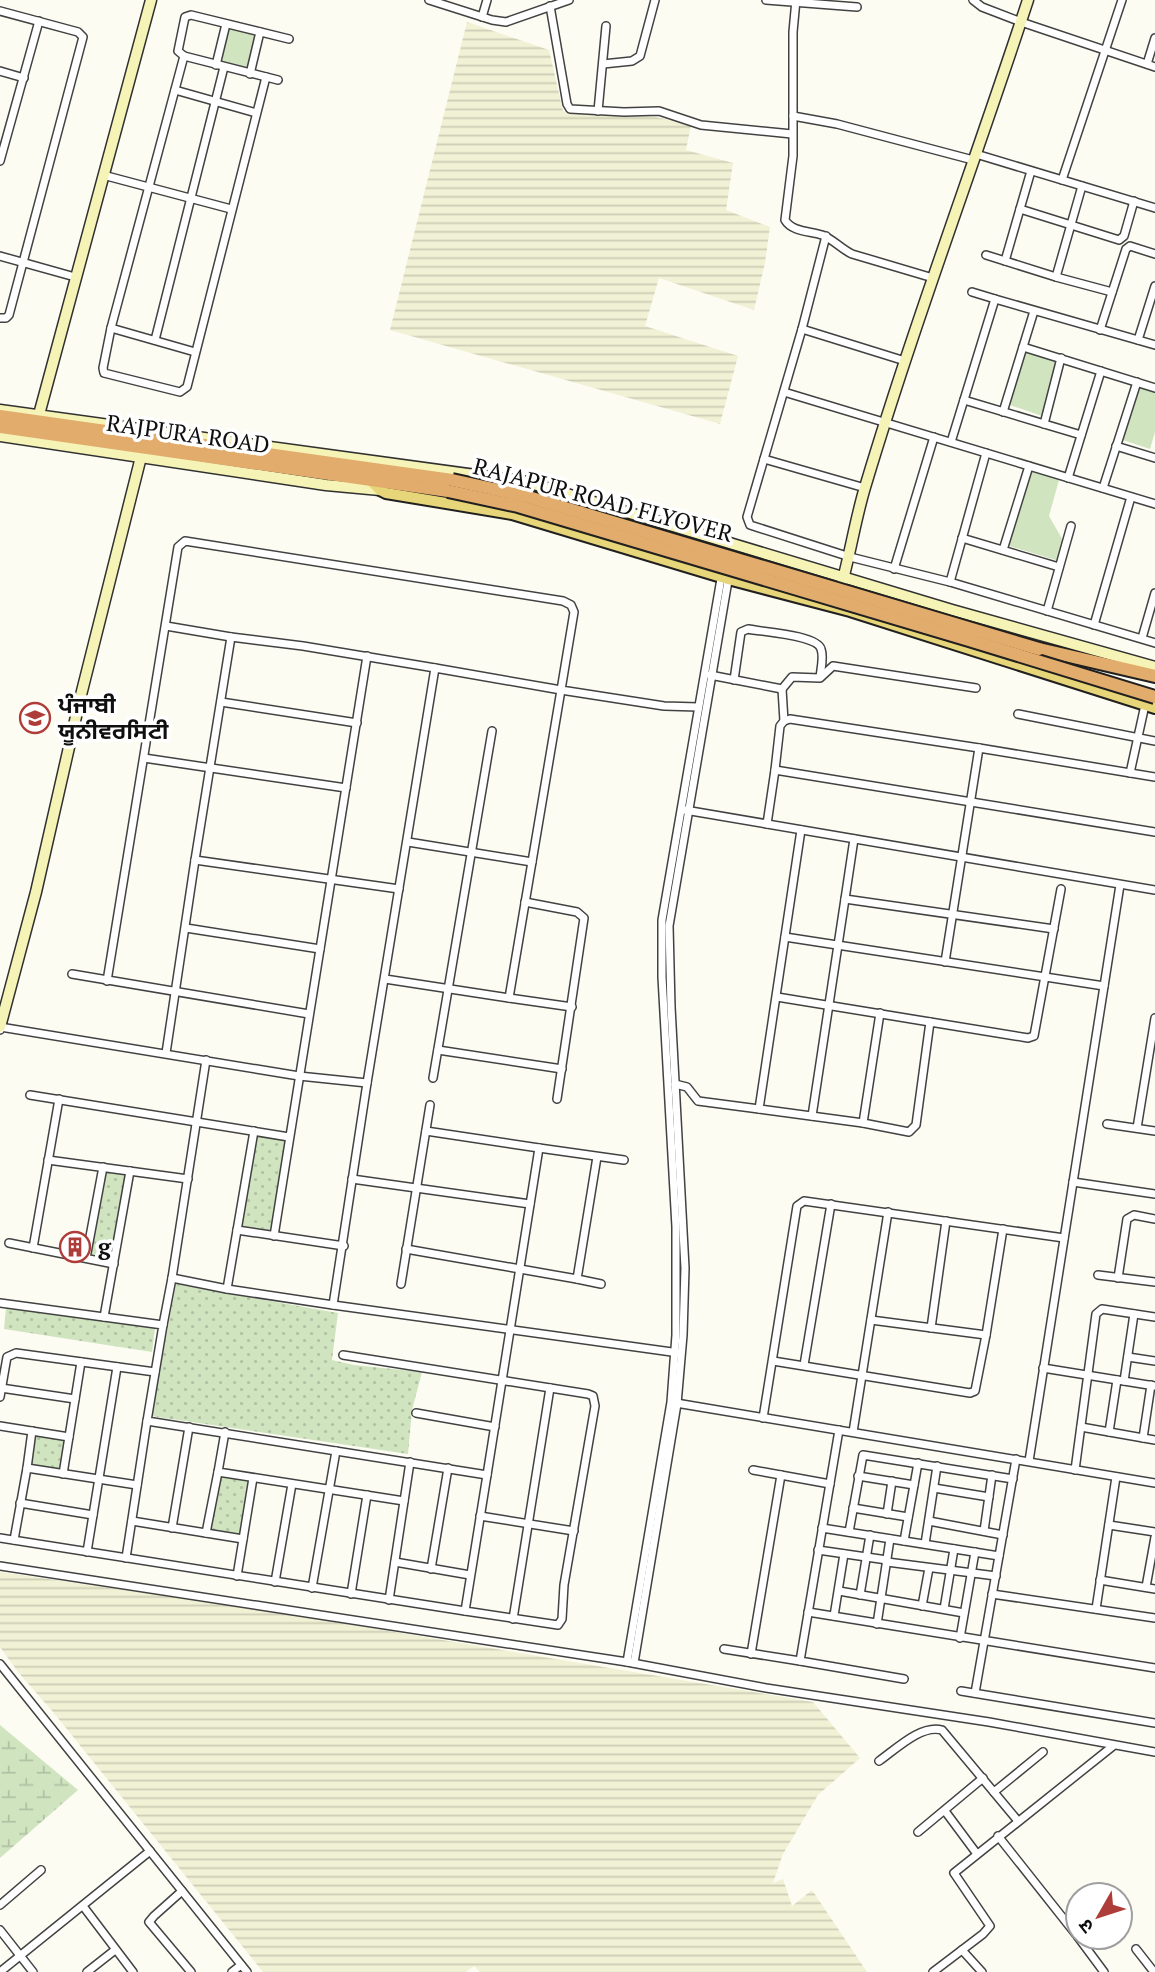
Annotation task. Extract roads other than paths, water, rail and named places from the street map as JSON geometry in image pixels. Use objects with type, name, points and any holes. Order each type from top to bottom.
[{"type":"highway","name":"RAJPURA ROAD","points":[[0,416],[144,448],[375,485]]},
{"type":"highway","name":"RAJPURA ROAD","points":[[0,427],[37,423]]},
{"type":"highway","name":"RAJAPUR ROAD FLYOVER","points":[[144,448],[525,496],[1039,649],[1155,676]]},
{"type":"highway","name":"RAJAPUR ROAD FLYOVER","points":[[375,485],[450,486],[1152,704]]},
{"type":"main road","points":[[375,485],[512,514],[836,607],[1152,704]]},
{"type":"street","points":[[37,423],[152,0]]},
{"type":"street","points":[[429,0],[506,22],[569,0]]},
{"type":"street","points":[[482,17],[487,0]]},
{"type":"street","points":[[603,64],[632,61],[640,56],[655,0]]},
{"type":"street","points":[[766,0],[857,7]]},
{"type":"street","points":[[973,0],[982,7],[1021,22],[1151,65],[1155,38]]},
{"type":"street","points":[[836,607],[850,557],[864,488],[1028,0]]},
{"type":"street","points":[[1062,180],[1122,0]]},
{"type":"street","points":[[796,1],[792,169],[785,220],[792,228],[826,236],[852,254],[933,278]]},
{"type":"street","points":[[550,6],[567,106],[573,110],[659,111],[701,125],[792,134]]},
{"type":"street","points":[[0,11],[78,32],[83,37],[9,314],[6,318],[0,318]]},
{"type":"street","points":[[278,80],[184,56],[178,51],[186,17],[191,15],[289,39]]},
{"type":"street","points":[[0,161],[39,21]]},
{"type":"street","points":[[155,340],[215,101],[226,24]]},
{"type":"street","points":[[598,111],[606,26]]},
{"type":"street","points":[[250,74],[260,32]]},
{"type":"street","points":[[184,56],[111,328],[103,368],[107,374],[182,391],[188,384],[265,78]]},
{"type":"street","points":[[0,71],[24,78]]},
{"type":"street","points":[[175,90],[256,113]]},
{"type":"street","points":[[793,116],[837,124],[1031,171],[1155,208]]},
{"type":"street","points":[[0,127],[9,129]]},
{"type":"street","points":[[1005,261],[1031,171]]},
{"type":"street","points":[[103,175],[231,209]]},
{"type":"street","points":[[1056,276],[1082,186]]},
{"type":"street","points":[[1020,209],[1119,240],[1124,236],[1134,201]]},
{"type":"street","points":[[826,236],[747,517],[750,525],[850,557],[950,582],[1155,643]]},
{"type":"street","points":[[1100,330],[1128,247],[1155,254]]},
{"type":"street","points":[[986,255],[1112,292]]},
{"type":"street","points":[[0,256],[75,277]]},
{"type":"street","points":[[1138,340],[1152,305],[1155,286]]},
{"type":"street","points":[[972,292],[1155,345]]},
{"type":"street","points":[[951,442],[995,299]]},
{"type":"street","points":[[1003,412],[1034,311]]},
{"type":"street","points":[[111,328],[195,352]]},
{"type":"street","points":[[802,329],[905,361]]},
{"type":"street","points":[[1023,347],[1155,387]]},
{"type":"street","points":[[1044,424],[1061,358]]},
{"type":"street","points":[[1068,478],[1101,371]]},
{"type":"street","points":[[1103,488],[1137,382]]},
{"type":"street","points":[[783,392],[1155,504]]},
{"type":"street","points":[[964,400],[1081,435]]},
{"type":"street","points":[[0,410],[37,423],[527,482],[843,578],[1155,667]]},
{"type":"street","points":[[0,436],[144,448],[82,692],[30,917],[0,1028],[299,1076],[367,1083]]},
{"type":"street","points":[[894,569],[934,437]]},
{"type":"street","points":[[1116,446],[1153,457],[1155,447]]},
{"type":"street","points":[[950,582],[986,453]]},
{"type":"street","points":[[764,459],[864,488]]},
{"type":"street","points":[[1003,551],[1029,466]]},
{"type":"street","points":[[1094,625],[1131,497]]},
{"type":"street","points":[[1047,611],[1071,527]]},
{"type":"street","points":[[962,538],[1059,567]]},
{"type":"street","points":[[107,981],[179,545],[187,540],[563,601],[571,605],[573,612],[561,690],[509,998]]},
{"type":"street","points":[[630,1663],[674,1403],[685,1268],[669,926],[698,708],[732,545]]},
{"type":"street","points":[[678,1353],[676,1227],[662,977],[662,931],[710,675],[725,576]]},
{"type":"street","points":[[1142,638],[1155,593]]},
{"type":"street","points":[[166,626],[368,656],[664,706],[698,708]]},
{"type":"street","points":[[734,680],[741,632],[748,629],[817,643],[822,650],[820,678]]},
{"type":"street","points":[[166,1053],[231,636]]},
{"type":"street","points":[[274,1236],[368,656]]},
{"type":"street","points":[[784,721],[782,689],[792,677],[820,678],[833,666],[976,688]]},
{"type":"street","points":[[333,1305],[435,668]]},
{"type":"street","points":[[710,675],[782,689]]},
{"type":"street","points":[[221,702],[357,723]]},
{"type":"street","points":[[1130,773],[1137,737],[1152,704]]},
{"type":"street","points":[[1018,714],[1155,741]]},
{"type":"street","points":[[767,824],[780,726],[790,719],[1155,777]]},
{"type":"street","points":[[433,1078],[492,731]]},
{"type":"street","points":[[945,962],[979,748]]},
{"type":"street","points":[[144,758],[346,788]]},
{"type":"street","points":[[775,770],[1155,832]]},
{"type":"street","points":[[685,810],[1155,890]]},
{"type":"street","points":[[759,1109],[801,830]]},
{"type":"street","points":[[812,1116],[854,839]]},
{"type":"street","points":[[408,842],[532,862]]},
{"type":"street","points":[[195,860],[399,889]]},
{"type":"street","points":[[1029,1461],[1120,885]]},
{"type":"street","points":[[777,997],[1028,1038],[1034,1036],[1061,889]]},
{"type":"street","points":[[845,899],[1054,929]]},
{"type":"street","points":[[525,902],[577,912],[584,918],[557,1099]]},
{"type":"street","points":[[186,928],[320,949]]},
{"type":"street","points":[[785,937],[1104,986]]},
{"type":"street","points":[[72,974],[309,1014]]},
{"type":"street","points":[[385,979],[572,1007]]},
{"type":"street","points":[[863,1123],[880,1013]]},
{"type":"street","points":[[1137,1128],[1151,1072],[1155,1021]]},
{"type":"street","points":[[676,1084],[687,1087],[698,1101],[863,1123],[909,1132],[916,1125],[930,1022]]},
{"type":"street","points":[[438,1050],[562,1069]]},
{"type":"street","points":[[126,1558],[206,1060]]},
{"type":"street","points":[[30,1095],[289,1137]]},
{"type":"street","points":[[33,1248],[59,1099]]},
{"type":"street","points":[[401,1284],[430,1105]]},
{"type":"street","points":[[1107,1124],[1155,1131]]},
{"type":"street","points":[[227,1289],[254,1131]]},
{"type":"street","points":[[426,1131],[624,1160]]},
{"type":"street","points":[[464,1611],[538,1149]]},
{"type":"street","points":[[578,1279],[597,1157]]},
{"type":"street","points":[[48,1160],[188,1179]]},
{"type":"street","points":[[86,1258],[103,1167]]},
{"type":"street","points":[[104,1317],[130,1171]]},
{"type":"street","points":[[352,1179],[530,1205]]},
{"type":"street","points":[[1073,1182],[1155,1194]]},
{"type":"street","points":[[763,1418],[797,1206],[804,1200],[1064,1238]]},
{"type":"street","points":[[804,1365],[831,1204]]},
{"type":"street","points":[[853,1432],[888,1212]]},
{"type":"street","points":[[1118,1278],[1127,1219],[1134,1215],[1155,1219]]},
{"type":"street","points":[[931,1328],[946,1221]]},
{"type":"street","points":[[773,1360],[970,1393],[977,1387],[1003,1229]]},
{"type":"street","points":[[237,1230],[344,1246]]},
{"type":"street","points":[[9,1243],[114,1264]]},
{"type":"street","points":[[407,1249],[601,1284]]},
{"type":"street","points":[[1098,1275],[1155,1282]]},
{"type":"street","points":[[172,1278],[333,1305],[678,1353]]},
{"type":"street","points":[[0,1303],[163,1325]]},
{"type":"street","points":[[1075,1469],[1098,1310],[1155,1317]]},
{"type":"street","points":[[1109,1432],[1128,1357],[1134,1314]]},
{"type":"street","points":[[871,1320],[986,1335]]},
{"type":"street","points":[[75,1399],[1,1393],[6,1361],[11,1354],[16,1353],[155,1372]]},
{"type":"street","points":[[0,1538],[513,1619],[556,1625],[560,1623],[595,1402],[593,1396],[343,1355]]},
{"type":"street","points":[[1128,1357],[1155,1361]]},
{"type":"street","points":[[63,1474],[80,1362]]},
{"type":"street","points":[[87,1552],[117,1367]]},
{"type":"street","points":[[1043,1368],[1153,1386],[1143,1438]]},
{"type":"street","points":[[513,1619],[550,1388]]},
{"type":"street","points":[[674,1403],[1155,1483]]},
{"type":"street","points":[[416,1413],[495,1427]]},
{"type":"street","points":[[147,1421],[487,1475]]},
{"type":"street","points":[[0,1426],[69,1437]]},
{"type":"street","points":[[172,1528],[189,1427]]},
{"type":"street","points":[[1081,1427],[1155,1440]]},
{"type":"street","points":[[800,1661],[839,1430]]},
{"type":"street","points":[[14,1540],[32,1432]]},
{"type":"street","points":[[206,1533],[225,1432]]},
{"type":"street","points":[[312,1588],[336,1451]]},
{"type":"street","points":[[849,1532],[861,1458],[866,1454],[1013,1479]]},
{"type":"street","points":[[975,1693],[1016,1459]]},
{"type":"street","points":[[389,1600],[410,1462]]},
{"type":"street","points":[[904,1541],[918,1463]]},
{"type":"street","points":[[925,1544],[937,1466]]},
{"type":"street","points":[[27,1468],[137,1485]]},
{"type":"street","points":[[431,1569],[448,1468]]},
{"type":"street","points":[[754,1470],[830,1484]]},
{"type":"street","points":[[218,1472],[404,1501]]},
{"type":"street","points":[[751,1654],[781,1475]]},
{"type":"street","points":[[984,1531],[992,1475]]},
{"type":"street","points":[[858,1476],[914,1485]]},
{"type":"street","points":[[1096,1609],[1116,1477]]},
{"type":"street","points":[[237,1576],[253,1478]]},
{"type":"street","points":[[887,1514],[892,1482]]},
{"type":"street","points":[[275,1582],[292,1484]]},
{"type":"street","points":[[934,1488],[989,1497]]},
{"type":"street","points":[[351,1594],[367,1495]]},
{"type":"street","points":[[20,1503],[93,1516]]},
{"type":"street","points":[[853,1508],[908,1517]]},
{"type":"street","points":[[480,1516],[573,1531]]},
{"type":"street","points":[[132,1521],[243,1539]]},
{"type":"street","points":[[929,1521],[1003,1535]]},
{"type":"street","points":[[1100,1580],[1151,1588],[1155,1534],[1109,1525]]},
{"type":"street","points":[[822,1528],[999,1556]]},
{"type":"street","points":[[860,1595],[870,1535]]},
{"type":"street","points":[[877,1624],[890,1539]]},
{"type":"street","points":[[944,1609],[954,1549]]},
{"type":"street","points":[[818,1550],[996,1576]]},
{"type":"street","points":[[960,1638],[975,1552]]},
{"type":"street","points":[[834,1616],[845,1554]]},
{"type":"street","points":[[395,1562],[470,1576]]},
{"type":"street","points":[[0,1566],[630,1663],[1155,1752]]},
{"type":"street","points":[[922,1606],[929,1568]]},
{"type":"street","points":[[838,1591],[964,1613]]},
{"type":"street","points":[[992,1594],[1155,1618]]},
{"type":"street","points":[[808,1612],[1155,1668]]},
{"type":"street","points":[[724,1649],[904,1679]]},
{"type":"street","points":[[0,1664],[244,1969],[232,1972]]},
{"type":"street","points":[[961,1691],[1155,1723]]},
{"type":"street","points":[[878,1761],[915,1736],[936,1728],[942,1730],[1018,1821]]},
{"type":"street","points":[[933,1972],[990,1926],[954,1876],[958,1869],[1113,1746]]},
{"type":"street","points":[[994,1792],[1043,1752]]},
{"type":"street","points":[[918,1832],[983,1778]]},
{"type":"street","points":[[945,1811],[977,1854]]},
{"type":"street","points":[[998,1836],[1064,1919]]},
{"type":"street","points":[[0,1972],[150,1851]]},
{"type":"street","points":[[0,1905],[41,1870]]},
{"type":"street","points":[[182,1891],[149,1922],[191,1972]]},
{"type":"street","points":[[83,1906],[133,1972]]},
{"type":"street","points":[[0,1930],[33,1972]]},
{"type":"street","points":[[1136,1949],[1154,1972]]},
{"type":"street","points":[[87,1972],[115,1950]]},
{"type":"street","points":[[961,1950],[982,1972]]},
{"type":"street","points":[[1088,1951],[1104,1972]]},
{"type":"place","name":"ਪੰਜਾਬੀ ਯੂਨੀਵਰਸਿਟੀ","points":[[35,718]]},
{"type":"place","name":"g","points":[[75,1247]]}]
